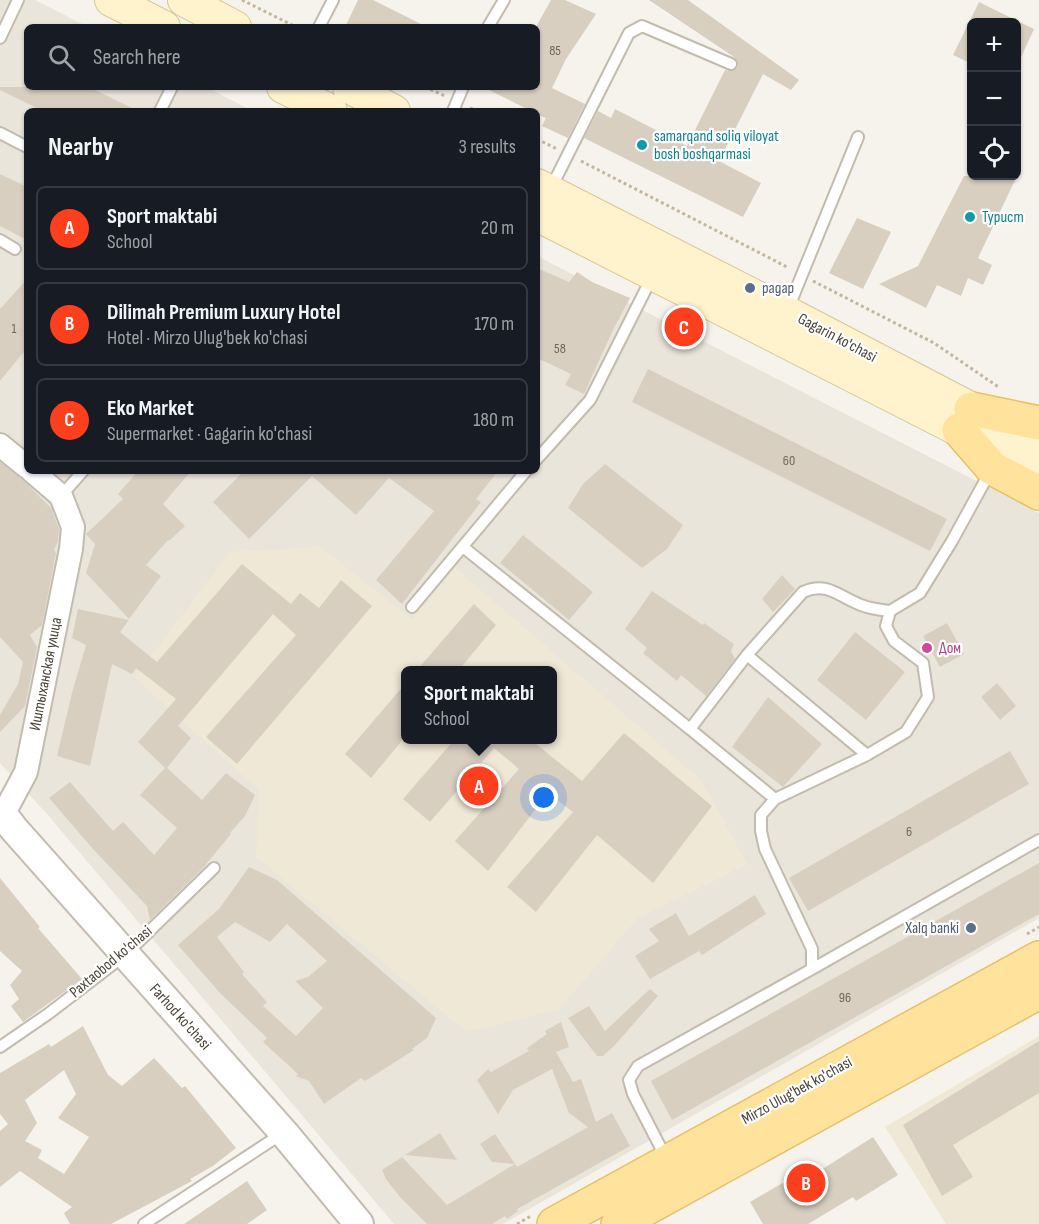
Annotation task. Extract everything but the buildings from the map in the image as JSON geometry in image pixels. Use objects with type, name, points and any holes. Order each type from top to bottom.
[{"type":"main road","points":[[111,0],[158,24]]},
{"type":"main road","points":[[184,0],[229,24]]},
{"type":"main road","points":[[355,90],[388,108]]},
{"type":"main road","points":[[292,95],[324,108]]},
{"type":"main road","name":"Gagarin ko'chasi","points":[[541,197],[653,275],[965,419],[1039,444]]},
{"type":"main road","name":"Gagarin ko'chasi","points":[[541,197],[786,312],[965,419]]},
{"type":"main road","points":[[965,419],[1039,423]]},
{"type":"main road","points":[[965,419],[996,460],[1039,493]]},
{"type":"main road","points":[[996,460],[1039,471]]},
{"type":"main road","name":"Mirzo Ulug'bek ko'chasi","points":[[554,1224],[1039,958]]},
{"type":"main road","name":"Mirzo Ulug'bek ko'chasi","points":[[618,1224],[1039,992]]},
{"type":"street","points":[[0,445],[24,465]]},
{"type":"street","points":[[36,474],[62,496]]},
{"type":"street","name":"Иштыханская улица","points":[[4,824],[26,772],[72,549],[73,527],[62,496]]},
{"type":"street","name":"Farhod ko'chasi","points":[[4,824],[125,954],[284,1133],[359,1224]]},
{"type":"lane","points":[[0,38],[18,0]]},
{"type":"lane","points":[[321,24],[333,0]]},
{"type":"lane","points":[[490,24],[504,0]]},
{"type":"lane","points":[[541,197],[629,33],[642,26],[731,64]]},
{"type":"lane","points":[[162,108],[170,90]]},
{"type":"lane","points":[[454,108],[461,90]]},
{"type":"lane","points":[[0,133],[24,145]]},
{"type":"lane","points":[[786,312],[858,137]]},
{"type":"lane","points":[[0,240],[15,249]]},
{"type":"lane","points":[[540,456],[590,400],[653,275]]},
{"type":"lane","points":[[690,729],[747,655],[803,592],[815,587],[826,588],[861,605],[890,611],[920,593],[952,541],[996,460]]},
{"type":"lane","points":[[62,496],[80,474]]},
{"type":"lane","points":[[412,607],[523,474]]},
{"type":"lane","points":[[462,547],[775,799]]},
{"type":"lane","points":[[812,969],[812,949],[765,849],[761,831],[761,815],[775,799],[867,754],[906,732],[928,697],[923,663],[894,641],[886,626],[890,611]]},
{"type":"lane","points":[[747,655],[867,754]]},
{"type":"lane","points":[[669,1162],[633,1094],[629,1080],[638,1066],[1039,840]]},
{"type":"lane","name":"Paxtaobod ko'chasi","points":[[0,1047],[48,1014],[125,954],[214,868]]},
{"type":"lane","points":[[144,1224],[284,1133]]},
{"type":"path","points":[[242,0],[291,24]]},
{"type":"shaded area","points":[[0,0],[35,0],[82,24],[24,24],[24,90],[212,90],[247,108],[24,108],[24,474],[540,474],[540,258],[1039,513],[1039,918],[503,1224],[394,1224],[47,814],[0,763]]},
{"type":"shaded area","points":[[321,547],[412,620],[455,568],[702,781],[747,864],[638,918],[559,1009],[467,1032],[256,857],[259,790],[135,678],[230,552]]},
{"type":"shaded area","points":[[1039,1036],[1039,1224],[946,1224],[885,1127]]},
{"type":"place","name":"samarqand soliq viloyat bosh boshqarmasi","points":[[642,145]]},
{"type":"place","name":"Турист","points":[[970,217]]},
{"type":"place","name":"радар","points":[[750,288]]},
{"type":"place","name":"Eko Market","points":[[684,327]]},
{"type":"place","name":"Дом","points":[[927,648]]},
{"type":"place","name":"Sport maktabi","points":[[479,786]]},
{"type":"place","name":"Xalq banki","points":[[971,928]]},
{"type":"place","name":"Dilimah Premium Luxury Hotel","points":[[806,1183]]}]
